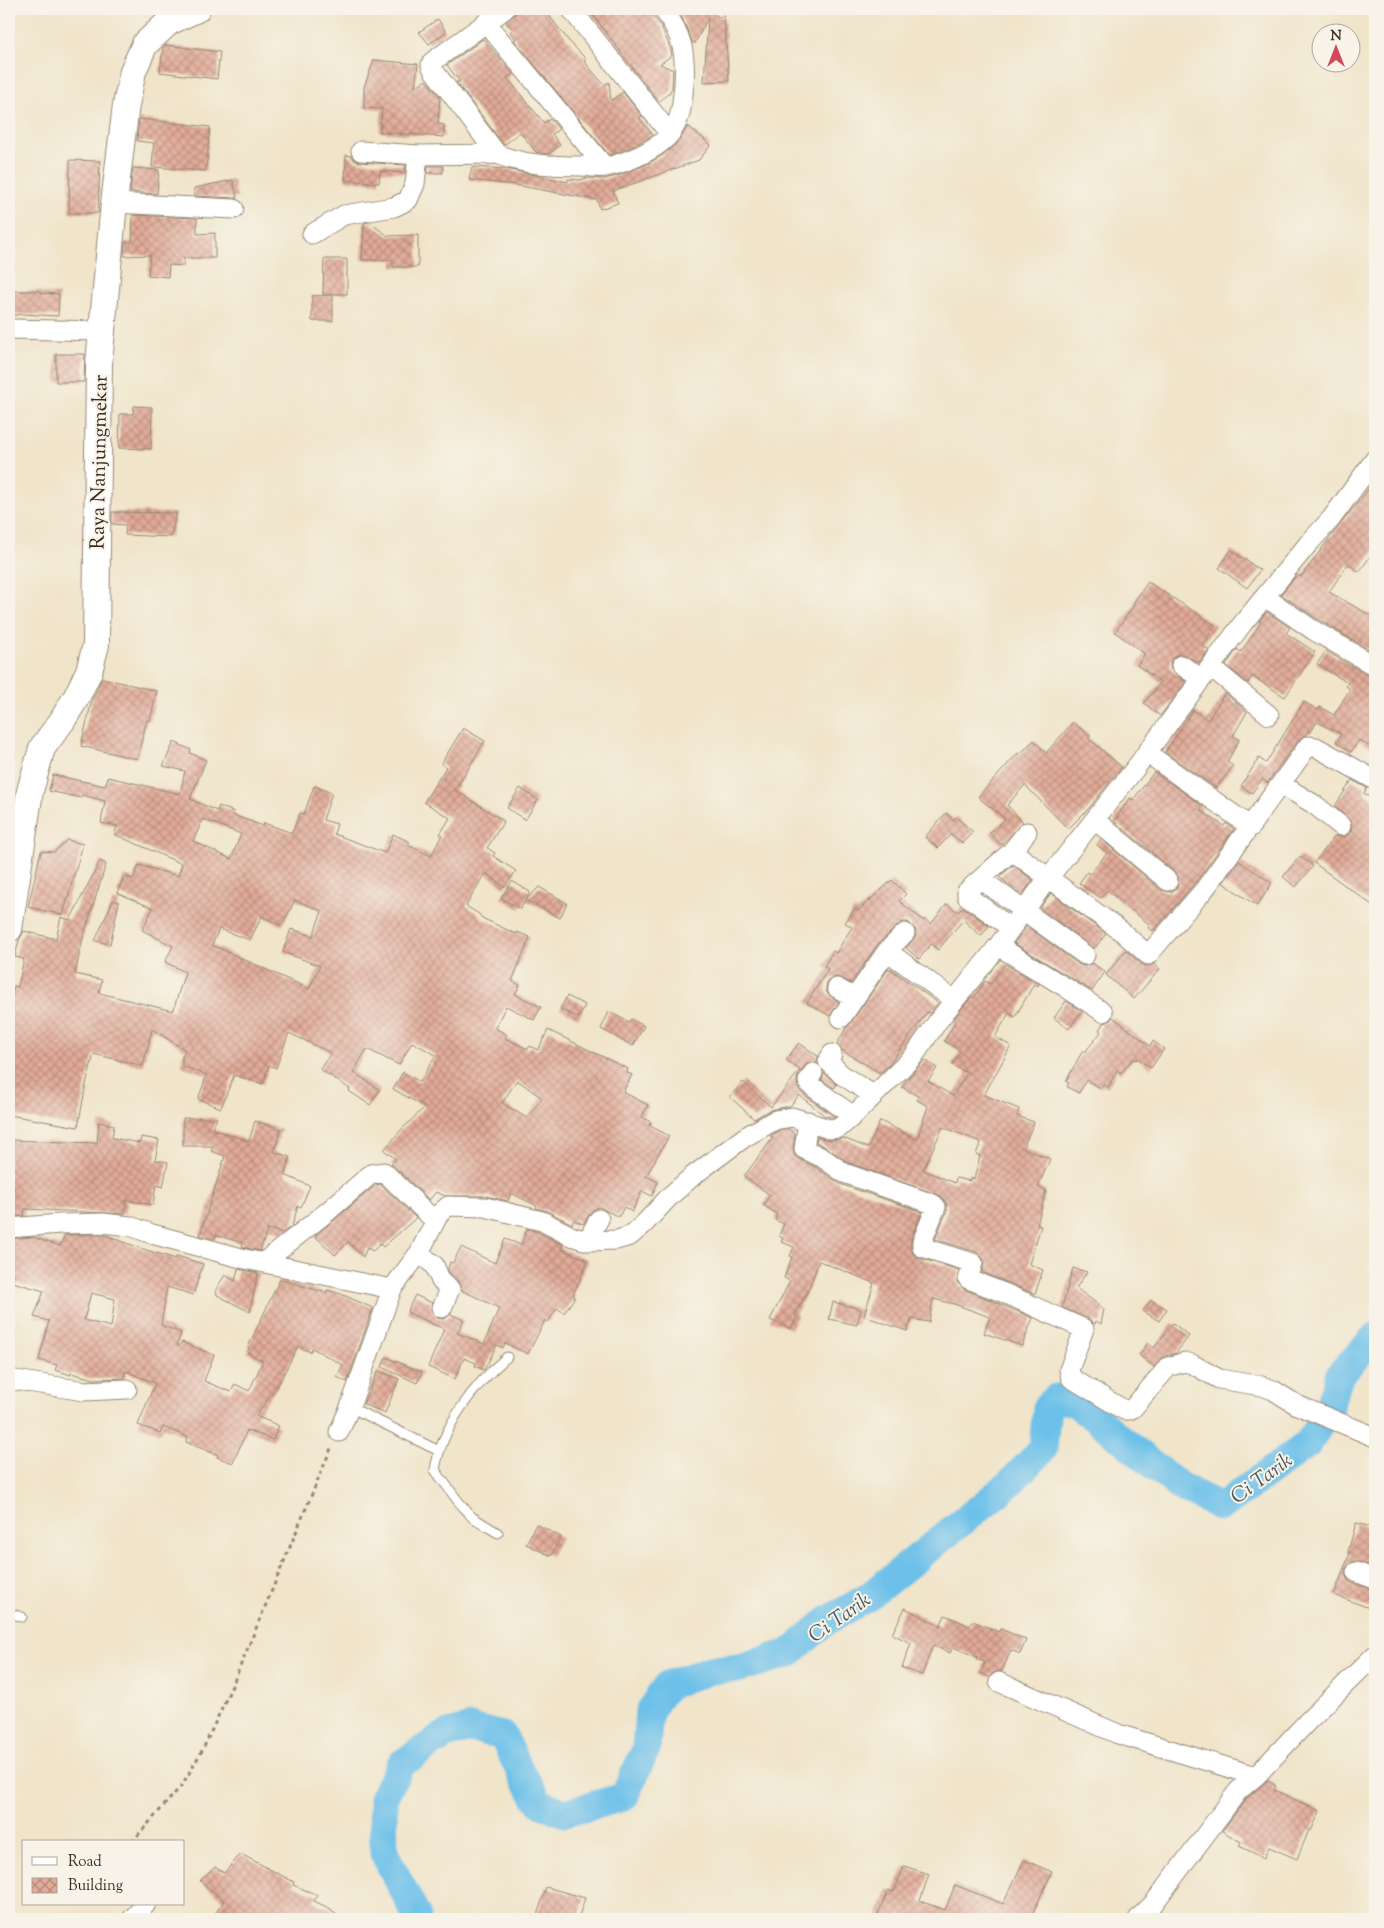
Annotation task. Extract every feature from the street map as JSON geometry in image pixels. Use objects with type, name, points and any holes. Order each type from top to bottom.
[{"type":"street","name":"Raya Nanjungmekar","points":[[9,929],[20,832],[42,748],[62,721],[90,672],[96,645],[99,363],[114,203],[126,105],[133,71],[145,44],[169,22],[197,9]]},
{"type":"street","points":[[496,154],[431,65],[432,62],[505,9]]},
{"type":"street","points":[[571,9],[670,134]]},
{"type":"street","points":[[361,151],[418,155],[496,154],[507,159],[558,166],[605,167],[640,155],[658,146],[670,134],[682,112],[684,52],[674,23],[663,9]]},
{"type":"street","points":[[486,23],[605,167]]},
{"type":"street","points":[[312,234],[344,215],[385,209],[408,200],[415,184],[418,155]]},
{"type":"street","points":[[114,203],[234,209]]},
{"type":"street","points":[[9,329],[101,330]]},
{"type":"street","points":[[339,1432],[350,1408],[392,1289],[419,1253],[442,1209],[448,1206],[485,1207],[542,1221],[571,1236],[588,1241],[604,1242],[630,1236],[694,1175],[745,1138],[775,1120],[792,1117],[834,1130],[853,1116],[913,1057],[954,1000],[1147,753],[1264,597],[1332,519],[1375,459]]},
{"type":"street","points":[[1264,597],[1313,630],[1375,666]]},
{"type":"street","points":[[1181,665],[1207,673],[1268,715]]},
{"type":"street","points":[[1012,851],[1121,931],[1148,955],[1204,890],[1308,746],[1316,747],[1375,780]]},
{"type":"street","points":[[1147,753],[1251,827]]},
{"type":"street","points":[[1281,784],[1315,805],[1341,826]]},
{"type":"street","points":[[1095,820],[1168,881]]},
{"type":"street","points":[[1011,928],[968,896],[967,891],[982,880],[1012,851],[1027,832]]},
{"type":"street","points":[[982,880],[1085,955]]},
{"type":"street","points":[[841,1018],[887,950],[905,933]]},
{"type":"street","points":[[998,946],[1103,1012]]},
{"type":"street","points":[[887,950],[954,1000]]},
{"type":"street","points":[[837,988],[855,998]]},
{"type":"street","points":[[832,1054],[828,1061],[842,1075],[873,1095]]},
{"type":"street","points":[[813,1073],[808,1081],[809,1084],[853,1116]]},
{"type":"street","points":[[808,1121],[804,1149],[823,1158],[844,1172],[933,1204],[936,1207],[922,1242],[922,1247],[973,1263],[968,1279],[1004,1292],[1084,1329],[1069,1370],[1069,1375],[1124,1410],[1133,1408],[1168,1367],[1185,1362],[1219,1379],[1262,1386],[1273,1390],[1297,1405],[1375,1437]]},
{"type":"street","points":[[264,1262],[371,1174],[376,1172],[384,1172],[436,1221]]},
{"type":"street","points":[[588,1241],[599,1219]]},
{"type":"street","points":[[9,1228],[60,1224],[130,1226],[152,1234],[264,1262],[392,1289]]},
{"type":"street","points":[[419,1253],[434,1265],[438,1270],[441,1281],[450,1288],[442,1308]]},
{"type":"street","points":[[9,1379],[84,1391],[127,1389]]},
{"type":"street","points":[[1356,1572],[1375,1579]]},
{"type":"street","points":[[1138,1919],[1154,1903],[1228,1802],[1375,1655]]},
{"type":"street","points":[[999,1682],[1118,1734],[1256,1776]]},
{"type":"street","points":[[132,1919],[144,1906]]},
{"type":"lane","points":[[498,1533],[472,1517],[458,1502],[436,1472],[439,1451],[463,1402],[494,1368],[507,1357]]},
{"type":"lane","points":[[350,1408],[439,1451]]},
{"type":"lane","points":[[9,1613],[22,1617]]},
{"type":"path","points":[[134,1840],[182,1784],[203,1749],[270,1596],[326,1457],[339,1432]]},
{"type":"building","points":[[516,9],[544,9],[568,40],[586,59],[584,61],[604,85],[609,82],[611,101],[623,92],[642,116],[639,118],[653,135],[636,145],[609,155],[514,40],[516,39],[510,32],[513,29],[506,22],[515,14]]},
{"type":"building","points":[[588,9],[647,9],[661,26],[672,55],[660,64],[673,70],[672,88],[659,102]]},
{"type":"building","points":[[692,9],[713,9],[718,17],[724,16],[729,81],[704,82],[708,18],[695,43],[693,43],[681,16]]},
{"type":"building","points":[[438,19],[446,32],[429,44],[419,32]]},
{"type":"building","points":[[483,39],[513,74],[507,78],[544,123],[550,119],[559,129],[552,134],[560,145],[549,154],[536,152],[520,132],[504,145],[456,82],[460,82],[447,65]]},
{"type":"building","points":[[166,45],[220,52],[217,79],[160,72],[163,48]]},
{"type":"building","points":[[374,60],[418,64],[415,87],[426,80],[440,97],[438,124],[444,125],[444,137],[380,132],[382,109],[364,108],[364,87]]},
{"type":"building","points":[[139,119],[210,127],[206,171],[152,167],[154,143],[137,141]]},
{"type":"building","points":[[688,126],[711,145],[699,160],[613,191],[618,203],[600,209],[597,200],[515,185],[469,180],[472,167],[506,169],[568,182],[568,179],[604,179],[617,176],[645,165],[663,155],[678,142]]},
{"type":"building","points":[[346,155],[360,162],[406,165],[405,173],[380,171],[379,183],[345,180]]},
{"type":"building","points":[[70,160],[100,161],[98,213],[69,213]]},
{"type":"building","points":[[428,166],[443,166],[443,173],[427,173]]},
{"type":"building","points":[[133,168],[159,170],[157,194],[130,192]]},
{"type":"building","points":[[233,180],[237,198],[194,196],[194,188]]},
{"type":"building","points":[[133,215],[197,218],[197,234],[215,233],[215,258],[184,258],[183,266],[169,265],[168,277],[148,275],[150,255],[124,256],[125,242],[132,242]]},
{"type":"building","points":[[369,222],[388,236],[418,235],[418,267],[393,267],[393,260],[362,260],[364,223]]},
{"type":"building","points":[[324,259],[347,259],[347,294],[323,294]]},
{"type":"building","points":[[9,291],[41,291],[41,293],[59,294],[58,316],[22,314],[9,316]]},
{"type":"building","points":[[333,295],[333,321],[312,321],[312,296]]},
{"type":"building","points":[[56,354],[85,354],[84,382],[56,382]]},
{"type":"building","points":[[134,406],[152,407],[151,449],[119,448],[120,414],[133,414]]},
{"type":"building","points":[[1375,481],[1375,550],[1359,572],[1348,564],[1329,592],[1375,618],[1375,653],[1319,620],[1281,594],[1297,575],[1301,577]]},
{"type":"building","points":[[112,512],[176,513],[171,537],[125,535],[126,525],[112,524]]},
{"type":"building","points":[[1231,550],[1260,570],[1247,588],[1219,568]]},
{"type":"building","points":[[1148,582],[1215,625],[1202,646],[1209,650],[1199,663],[1182,654],[1176,655],[1171,659],[1171,670],[1186,682],[1160,716],[1144,703],[1161,682],[1137,665],[1145,654],[1115,632]]},
{"type":"building","points":[[1267,612],[1290,628],[1286,633],[1315,652],[1285,697],[1252,676],[1248,683],[1226,665],[1237,649],[1241,652],[1261,622],[1259,621]]},
{"type":"building","points":[[1326,651],[1369,676],[1375,677],[1375,750],[1359,740],[1351,752],[1336,742],[1341,734],[1317,722],[1310,733],[1308,731],[1306,735],[1299,739],[1267,783],[1262,779],[1252,793],[1241,786],[1259,758],[1266,763],[1304,702],[1318,710],[1320,707],[1334,715],[1350,689],[1346,686],[1348,683],[1317,664]]},
{"type":"building","points":[[102,678],[157,691],[150,721],[147,720],[137,759],[81,746],[92,700]]},
{"type":"building","points":[[1225,693],[1247,712],[1233,736],[1239,740],[1227,762],[1233,766],[1216,788],[1165,752],[1193,710],[1208,720]]},
{"type":"building","points":[[1073,722],[1090,736],[1088,738],[1122,767],[1089,808],[1068,829],[1025,785],[1007,805],[1023,822],[1001,845],[990,833],[1005,819],[978,797],[1018,753],[1019,755],[1034,740],[1046,753]]},
{"type":"building","points":[[463,728],[485,741],[455,790],[504,821],[487,848],[495,853],[493,856],[516,871],[505,887],[485,873],[466,906],[482,918],[516,934],[517,932],[530,937],[512,981],[520,985],[515,994],[541,1007],[534,1020],[506,1006],[495,1028],[507,1035],[505,1038],[528,1049],[530,1046],[538,1050],[548,1030],[628,1069],[627,1073],[632,1075],[623,1092],[648,1105],[642,1117],[651,1122],[649,1125],[669,1136],[646,1176],[658,1182],[652,1196],[642,1191],[632,1212],[624,1207],[619,1217],[599,1207],[594,1209],[583,1224],[574,1220],[572,1224],[547,1211],[536,1208],[537,1206],[511,1193],[508,1201],[485,1196],[445,1196],[436,1192],[429,1200],[391,1163],[396,1159],[384,1150],[425,1107],[393,1089],[403,1072],[420,1082],[436,1055],[412,1042],[399,1065],[367,1049],[353,1072],[380,1090],[370,1105],[320,1069],[331,1053],[289,1033],[276,1068],[269,1065],[263,1084],[234,1075],[221,1108],[198,1099],[207,1075],[182,1066],[182,1057],[185,1050],[152,1029],[143,1066],[94,1054],[78,1127],[9,1115],[14,1086],[9,1085],[9,1009],[14,986],[18,987],[24,959],[15,957],[19,940],[24,931],[56,939],[61,917],[70,920],[100,861],[106,864],[83,938],[75,974],[102,980],[99,993],[173,1011],[185,972],[165,962],[173,946],[142,930],[153,908],[117,893],[124,876],[133,879],[139,865],[178,876],[182,864],[114,834],[118,826],[101,823],[105,801],[82,795],[81,798],[49,791],[53,775],[105,786],[108,777],[180,794],[185,771],[163,766],[174,742],[191,750],[190,753],[206,760],[190,799],[217,811],[219,806],[234,812],[233,815],[263,826],[264,823],[292,833],[300,813],[304,814],[314,786],[332,793],[323,820],[337,824],[334,834],[385,853],[393,834],[410,842],[408,845],[431,856],[442,835],[440,834],[450,818],[424,802],[446,767],[441,764]],"holes":[[[203,819],[241,834],[231,859],[193,841]],[[295,900],[322,911],[313,936],[291,929],[283,952],[320,966],[309,989],[212,945],[219,929],[250,940],[262,916],[282,926]],[[517,1080],[542,1098],[527,1118],[502,1103]]]},
{"type":"building","points":[[1154,772],[1203,806],[1200,810],[1224,826],[1226,823],[1234,829],[1195,883],[1153,931],[1148,928],[1150,925],[1107,890],[1101,898],[1079,883],[1087,872],[1090,874],[1107,853],[1097,845],[1101,839],[1161,890],[1171,892],[1177,888],[1179,878],[1175,872],[1114,821],[1130,798],[1133,800]]},
{"type":"building","points":[[1352,780],[1367,788],[1364,793],[1375,801],[1375,907],[1314,863],[1335,836],[1345,837],[1350,833],[1351,822],[1335,806]]},
{"type":"building","points":[[520,788],[538,800],[525,820],[507,808]]},
{"type":"building","points":[[946,813],[954,820],[956,817],[973,832],[962,843],[951,834],[938,848],[925,837]]},
{"type":"building","points":[[67,840],[83,844],[63,915],[28,907],[41,851],[54,852]]},
{"type":"building","points":[[1300,856],[1313,866],[1296,887],[1283,877]]},
{"type":"building","points":[[1239,861],[1272,883],[1257,906],[1223,883]]},
{"type":"building","points":[[1013,865],[1033,880],[1022,895],[999,877]]},
{"type":"building","points":[[892,880],[906,894],[899,901],[924,921],[925,919],[931,924],[947,904],[958,912],[963,907],[989,926],[981,936],[963,920],[938,950],[931,944],[919,959],[906,948],[916,936],[916,930],[908,922],[902,922],[878,944],[851,983],[837,977],[827,982],[827,993],[839,1002],[830,1016],[807,1003],[828,969],[824,966],[833,951],[836,953],[852,927],[845,923],[854,909],[858,911]]},
{"type":"building","points":[[512,881],[530,892],[520,909],[501,898]]},
{"type":"building","points":[[539,887],[567,903],[560,918],[526,900]]},
{"type":"building","points":[[1051,893],[1106,934],[1094,949],[1040,908]]},
{"type":"building","points":[[113,900],[119,902],[110,944],[95,941]]},
{"type":"building","points":[[1027,926],[1078,964],[1084,966],[1092,963],[1105,972],[1092,991],[1014,943]]},
{"type":"building","points":[[1126,950],[1141,964],[1146,966],[1154,964],[1160,969],[1134,999],[1106,975]]},
{"type":"building","points":[[1005,964],[1039,984],[1038,986],[1034,984],[1015,1017],[1009,1013],[995,1037],[1011,1046],[984,1095],[1019,1109],[1017,1116],[1034,1122],[1023,1148],[1050,1159],[1038,1187],[1046,1190],[1037,1225],[1041,1226],[1029,1264],[1043,1270],[1035,1294],[982,1272],[984,1260],[977,1252],[935,1239],[947,1211],[947,1204],[941,1196],[849,1163],[816,1142],[817,1137],[830,1140],[843,1138],[868,1148],[880,1121],[917,1139],[928,1106],[917,1100],[919,1097],[902,1087],[925,1060],[937,1068],[928,1081],[953,1096],[967,1073],[952,1065],[960,1051],[944,1041],[956,1021],[953,1020],[972,996],[974,998],[985,981],[990,984]],"holes":[[[943,1127],[981,1142],[976,1154],[980,1156],[974,1179],[970,1178],[970,1181],[956,1178],[955,1183],[923,1170]]]},
{"type":"building","points":[[889,968],[938,1003],[930,1013],[927,1012],[889,1065],[880,1073],[842,1050],[837,1044],[846,1028]]},
{"type":"building","points":[[567,996],[585,1005],[579,1018],[560,1009]]},
{"type":"building","points":[[1066,1001],[1082,1011],[1069,1029],[1054,1018]]},
{"type":"building","points":[[609,1012],[629,1022],[631,1019],[644,1026],[633,1046],[601,1029]]},
{"type":"building","points":[[1113,1017],[1150,1046],[1153,1041],[1164,1049],[1151,1068],[1137,1058],[1136,1060],[1133,1059],[1121,1073],[1117,1070],[1108,1087],[1103,1084],[1101,1088],[1086,1080],[1079,1093],[1067,1087],[1069,1083],[1066,1081],[1083,1050],[1085,1052],[1101,1032],[1099,1030],[1103,1023],[1108,1022]]},
{"type":"building","points":[[799,1043],[818,1056],[817,1063],[807,1063],[798,1075],[798,1088],[835,1117],[825,1116],[799,1095],[790,1106],[770,1110],[754,1119],[730,1097],[743,1082],[771,1107],[800,1070],[786,1060]]},
{"type":"building","points":[[824,1073],[837,1085],[834,1088],[822,1080]]},
{"type":"building","points":[[183,1118],[217,1118],[212,1129],[249,1141],[255,1121],[281,1129],[274,1152],[290,1157],[285,1175],[310,1186],[301,1207],[298,1206],[292,1226],[282,1233],[268,1229],[260,1251],[242,1247],[243,1243],[216,1235],[215,1239],[200,1235],[225,1156],[211,1151],[213,1146],[183,1146]]},
{"type":"building","points":[[99,1122],[114,1125],[112,1138],[140,1143],[141,1137],[159,1140],[155,1160],[168,1162],[163,1187],[156,1185],[153,1205],[126,1200],[125,1214],[25,1209],[24,1216],[9,1217],[9,1140],[97,1143]]},
{"type":"building","points":[[788,1129],[795,1134],[794,1155],[799,1159],[817,1168],[840,1184],[922,1212],[911,1238],[913,1254],[919,1258],[959,1270],[957,1282],[964,1289],[1033,1318],[1022,1346],[984,1333],[990,1317],[954,1304],[933,1299],[929,1322],[912,1319],[907,1331],[864,1316],[874,1283],[819,1261],[809,1288],[795,1315],[797,1316],[791,1329],[770,1320],[790,1281],[784,1278],[794,1247],[781,1242],[783,1238],[779,1236],[784,1224],[775,1220],[777,1214],[763,1205],[770,1195],[744,1176],[773,1138],[770,1136]]},
{"type":"building","points":[[380,1184],[416,1218],[383,1247],[380,1244],[373,1251],[367,1248],[363,1257],[348,1242],[335,1255],[315,1236],[376,1185]]},
{"type":"building","points":[[527,1229],[538,1232],[563,1245],[561,1249],[588,1260],[573,1295],[575,1297],[564,1313],[557,1308],[548,1322],[545,1320],[528,1354],[505,1343],[503,1348],[497,1345],[484,1370],[475,1366],[476,1363],[464,1358],[455,1379],[428,1367],[444,1329],[407,1312],[415,1295],[432,1303],[431,1310],[437,1318],[444,1319],[451,1314],[464,1320],[457,1333],[484,1344],[499,1308],[461,1290],[458,1281],[450,1274],[448,1269],[450,1262],[453,1263],[461,1247],[495,1263],[505,1239],[521,1245]]},
{"type":"building","points":[[65,1235],[105,1235],[176,1259],[177,1256],[203,1264],[193,1295],[167,1287],[161,1325],[181,1333],[177,1345],[179,1346],[182,1342],[214,1355],[204,1381],[231,1392],[235,1384],[249,1391],[263,1361],[247,1352],[250,1348],[248,1347],[280,1279],[326,1293],[327,1290],[341,1294],[373,1308],[347,1382],[337,1377],[343,1365],[312,1348],[310,1352],[298,1346],[277,1387],[256,1416],[279,1426],[273,1440],[247,1430],[233,1463],[186,1442],[188,1437],[163,1427],[160,1433],[138,1425],[155,1383],[125,1371],[125,1378],[94,1379],[71,1373],[71,1375],[55,1370],[57,1365],[39,1360],[49,1321],[34,1317],[44,1291],[12,1282],[14,1274],[9,1273],[9,1239],[32,1237],[60,1246]],"holes":[[[91,1293],[115,1299],[111,1327],[84,1320]]]},
{"type":"building","points":[[1073,1268],[1087,1272],[1076,1288],[1104,1309],[1101,1324],[1096,1321],[1095,1324],[1089,1319],[1062,1307]]},
{"type":"building","points":[[238,1269],[258,1273],[250,1312],[217,1295],[216,1289],[225,1275],[235,1281]]},
{"type":"building","points":[[1151,1300],[1167,1309],[1159,1321],[1143,1311]]},
{"type":"building","points":[[833,1302],[861,1309],[857,1325],[829,1319]]},
{"type":"building","points":[[1173,1323],[1189,1336],[1176,1353],[1164,1356],[1154,1367],[1139,1355],[1148,1343],[1154,1348]]},
{"type":"building","points":[[386,1357],[422,1372],[417,1383],[382,1367]]},
{"type":"building","points":[[378,1371],[399,1379],[385,1413],[363,1404]]},
{"type":"building","points":[[1356,1523],[1375,1528],[1375,1567],[1354,1561],[1346,1568],[1345,1574],[1352,1583],[1375,1590],[1375,1610],[1334,1595],[1350,1553],[1348,1552]]},
{"type":"building","points":[[536,1524],[561,1537],[551,1556],[526,1544]]},
{"type":"building","points":[[905,1608],[940,1626],[945,1615],[970,1626],[973,1621],[999,1632],[1001,1629],[1026,1640],[1020,1654],[1011,1650],[1002,1671],[993,1673],[989,1677],[981,1673],[985,1662],[976,1659],[977,1657],[953,1647],[950,1653],[933,1645],[922,1675],[902,1668],[911,1643],[892,1634]]},
{"type":"building","points":[[1268,1780],[1276,1786],[1274,1790],[1320,1811],[1311,1831],[1309,1830],[1297,1859],[1269,1847],[1264,1858],[1239,1846],[1241,1842],[1222,1831],[1246,1799]]},
{"type":"building","points":[[241,1854],[294,1882],[293,1885],[317,1895],[314,1901],[331,1909],[331,1911],[344,1919],[211,1919],[224,1901],[200,1881],[215,1867],[224,1873]]},
{"type":"building","points":[[1024,1860],[1052,1872],[1030,1919],[876,1919],[888,1890],[894,1892],[904,1866],[929,1874],[920,1901],[945,1910],[955,1885],[1003,1904]]},
{"type":"building","points":[[546,1887],[585,1898],[578,1919],[536,1919]]},
{"type":"waterway","name":"Ci Tarik","points":[[415,1919],[416,1914],[384,1853],[383,1798],[401,1764],[445,1735],[471,1728],[503,1736],[520,1771],[540,1803],[565,1813],[624,1797],[646,1749],[649,1712],[667,1685],[710,1670],[741,1668],[789,1653],[827,1621],[868,1597],[1008,1485],[1043,1449],[1047,1406],[1056,1398],[1074,1402],[1179,1486],[1221,1507],[1308,1444],[1328,1409],[1340,1374],[1375,1337]]}]
